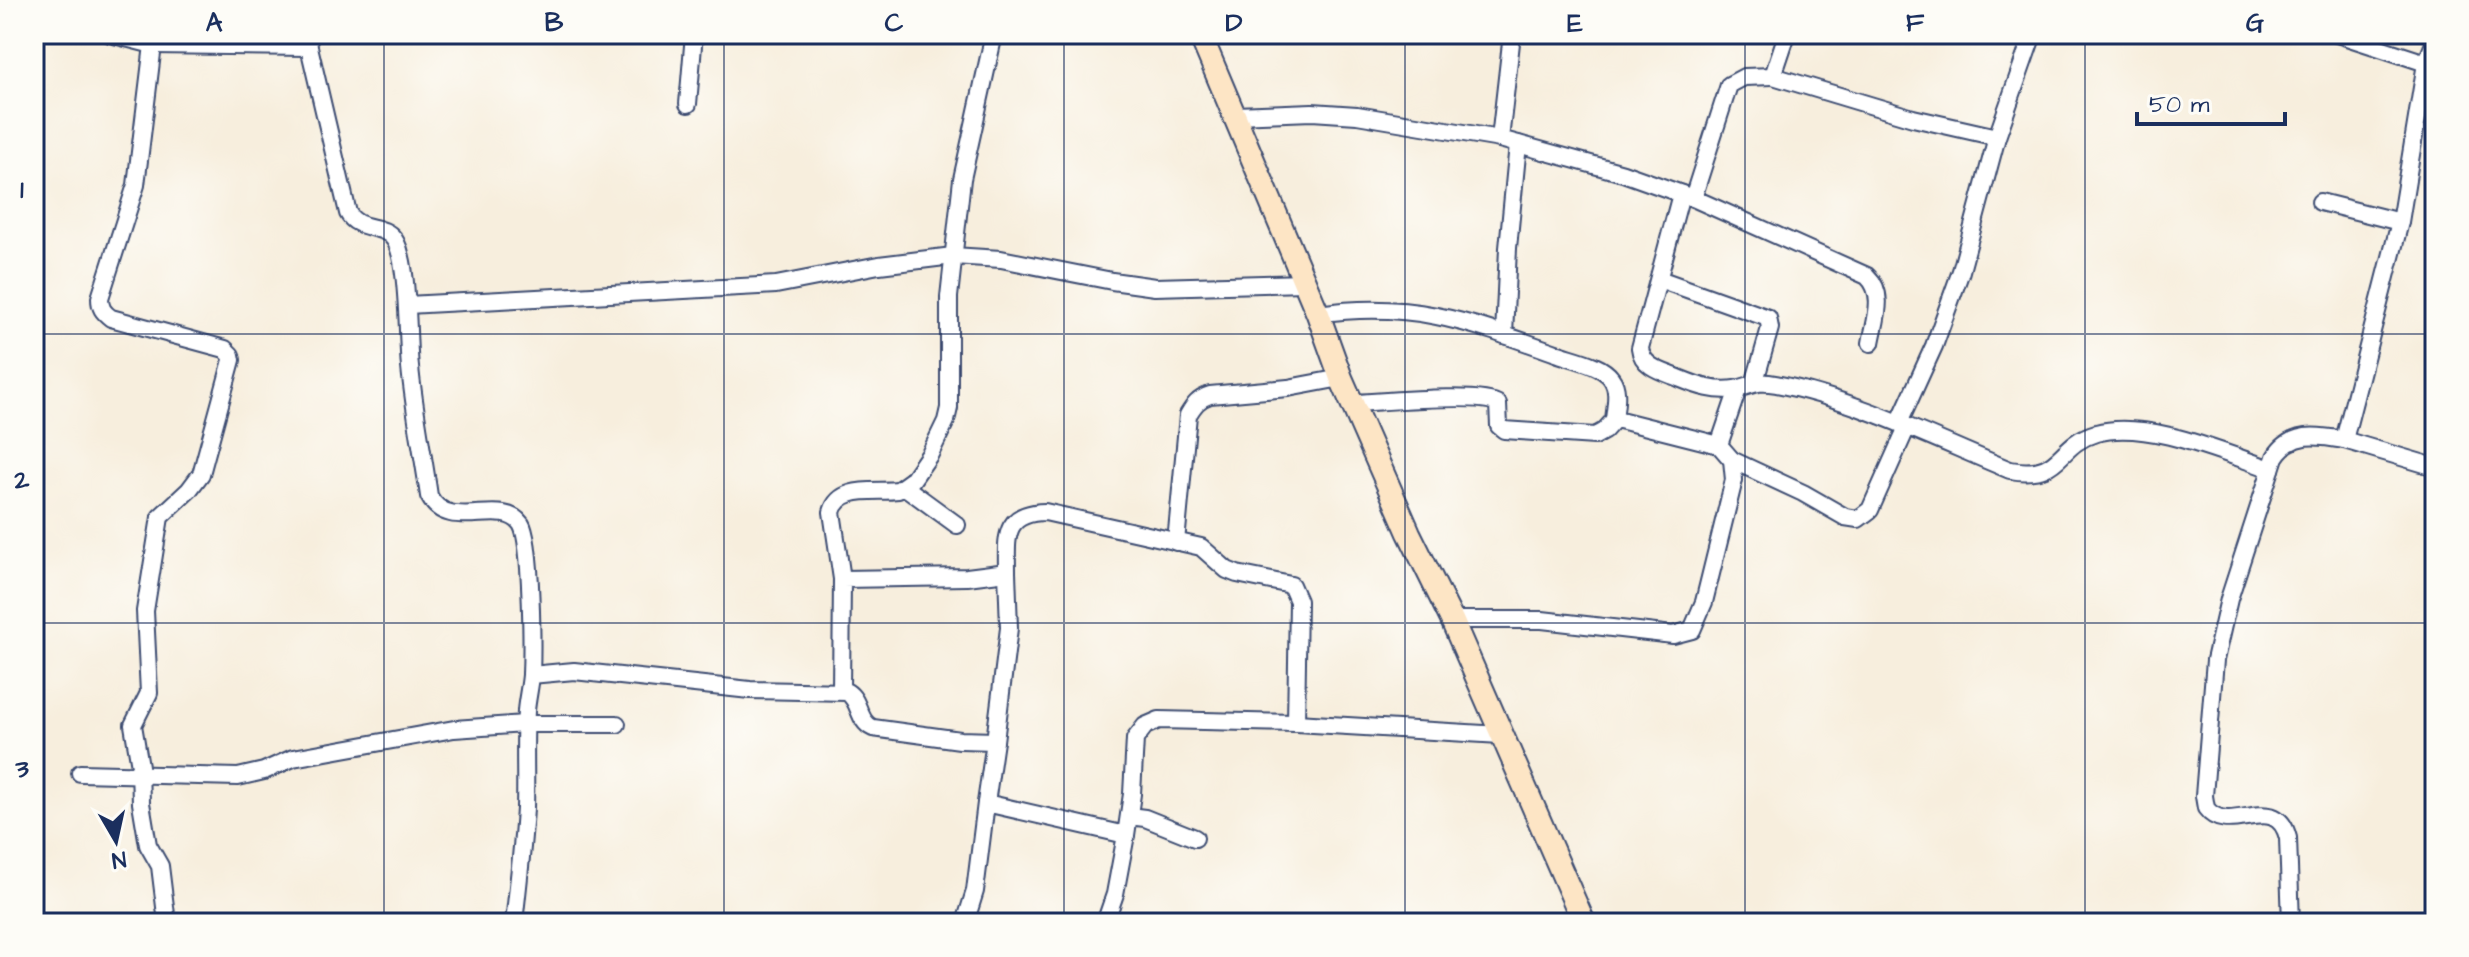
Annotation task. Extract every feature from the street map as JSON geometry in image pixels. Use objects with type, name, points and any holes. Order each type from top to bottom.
[{"type":"street","points":[[110,34],[153,45],[307,40],[348,213],[358,224],[386,232],[399,250],[407,305],[410,367],[429,496],[440,511],[468,515],[502,514],[517,520],[523,527],[530,572],[531,675],[525,724],[525,808],[514,923]]},
{"type":"street","points":[[688,104],[694,34]]},
{"type":"street","points":[[841,691],[842,579],[832,512],[835,504],[846,494],[905,487],[930,454],[946,421],[949,408],[949,297],[962,179],[994,34]]},
{"type":"street","points":[[1200,34],[1318,314],[1341,378],[1409,533],[1452,620],[1584,923]]},
{"type":"street","points":[[1500,139],[1512,34]]},
{"type":"street","points":[[1773,76],[1787,34]]},
{"type":"street","points":[[1614,420],[1635,422],[1719,445],[1732,460],[1803,493],[1845,517],[1858,519],[1870,510],[1961,271],[1997,137],[2033,34]]},
{"type":"street","points":[[2337,34],[2426,63]]},
{"type":"street","points":[[2344,440],[2400,222],[2426,63],[2435,41]]},
{"type":"street","points":[[153,45],[136,185],[100,304],[111,318],[225,349],[232,360],[201,474],[160,517],[145,611],[149,693],[133,725],[148,845],[160,866],[167,923]]},
{"type":"street","points":[[1997,137],[1913,118],[1773,76],[1744,77],[1729,85],[1659,279],[1640,348],[1642,358],[1652,367],[1694,384],[1738,389],[1755,381],[1805,391],[1903,425],[2010,470],[2026,473],[2043,470],[2088,436],[2125,430],[2179,439],[2271,469]]},
{"type":"street","points":[[1235,115],[1312,112],[1357,115],[1500,139],[1623,173],[1687,196],[1867,276],[1878,293],[1871,343]]},
{"type":"street","points":[[1504,335],[1518,144]]},
{"type":"street","points":[[2320,202],[2400,222]]},
{"type":"street","points":[[407,305],[776,285],[879,265],[953,256],[1001,259],[1155,287],[1304,283]]},
{"type":"street","points":[[1659,279],[1768,318],[1770,328],[1755,381]]},
{"type":"street","points":[[1318,314],[1377,308],[1448,317],[1610,376],[1616,397],[1614,420],[1600,435],[1595,436],[1504,430],[1499,426],[1498,404],[1491,400],[1453,398],[1354,403]]},
{"type":"street","points":[[1176,542],[1188,415],[1200,398],[1288,388],[1341,378]]},
{"type":"street","points":[[1719,445],[1738,389]]},
{"type":"street","points":[[2291,923],[2285,825],[2279,819],[2268,816],[2217,817],[2206,808],[2204,796],[2215,660],[2229,599],[2281,447],[2292,440],[2321,436],[2435,467]]},
{"type":"street","points":[[1452,620],[1542,620],[1673,635],[1692,630],[1699,621],[1734,480],[1732,460]]},
{"type":"street","points":[[905,487],[957,525]]},
{"type":"street","points":[[965,923],[975,891],[1009,628],[1007,534],[1010,526],[1023,516],[1045,512],[1201,547],[1227,570],[1286,584],[1295,590],[1298,601],[1296,723]]},
{"type":"street","points":[[842,579],[967,577],[1007,572]]},
{"type":"street","points":[[531,675],[574,671],[750,690],[841,691],[854,696],[864,721],[873,728],[960,740],[995,741]]},
{"type":"street","points":[[1105,923],[1115,894],[1126,835],[1135,739],[1145,726],[1159,720],[1296,723],[1501,735]]},
{"type":"street","points":[[80,773],[238,777],[264,771],[293,758],[454,729],[525,724],[617,724]]},
{"type":"street","points":[[986,803],[1126,835]]},
{"type":"street","points":[[1129,816],[1145,818],[1195,838]]}]
